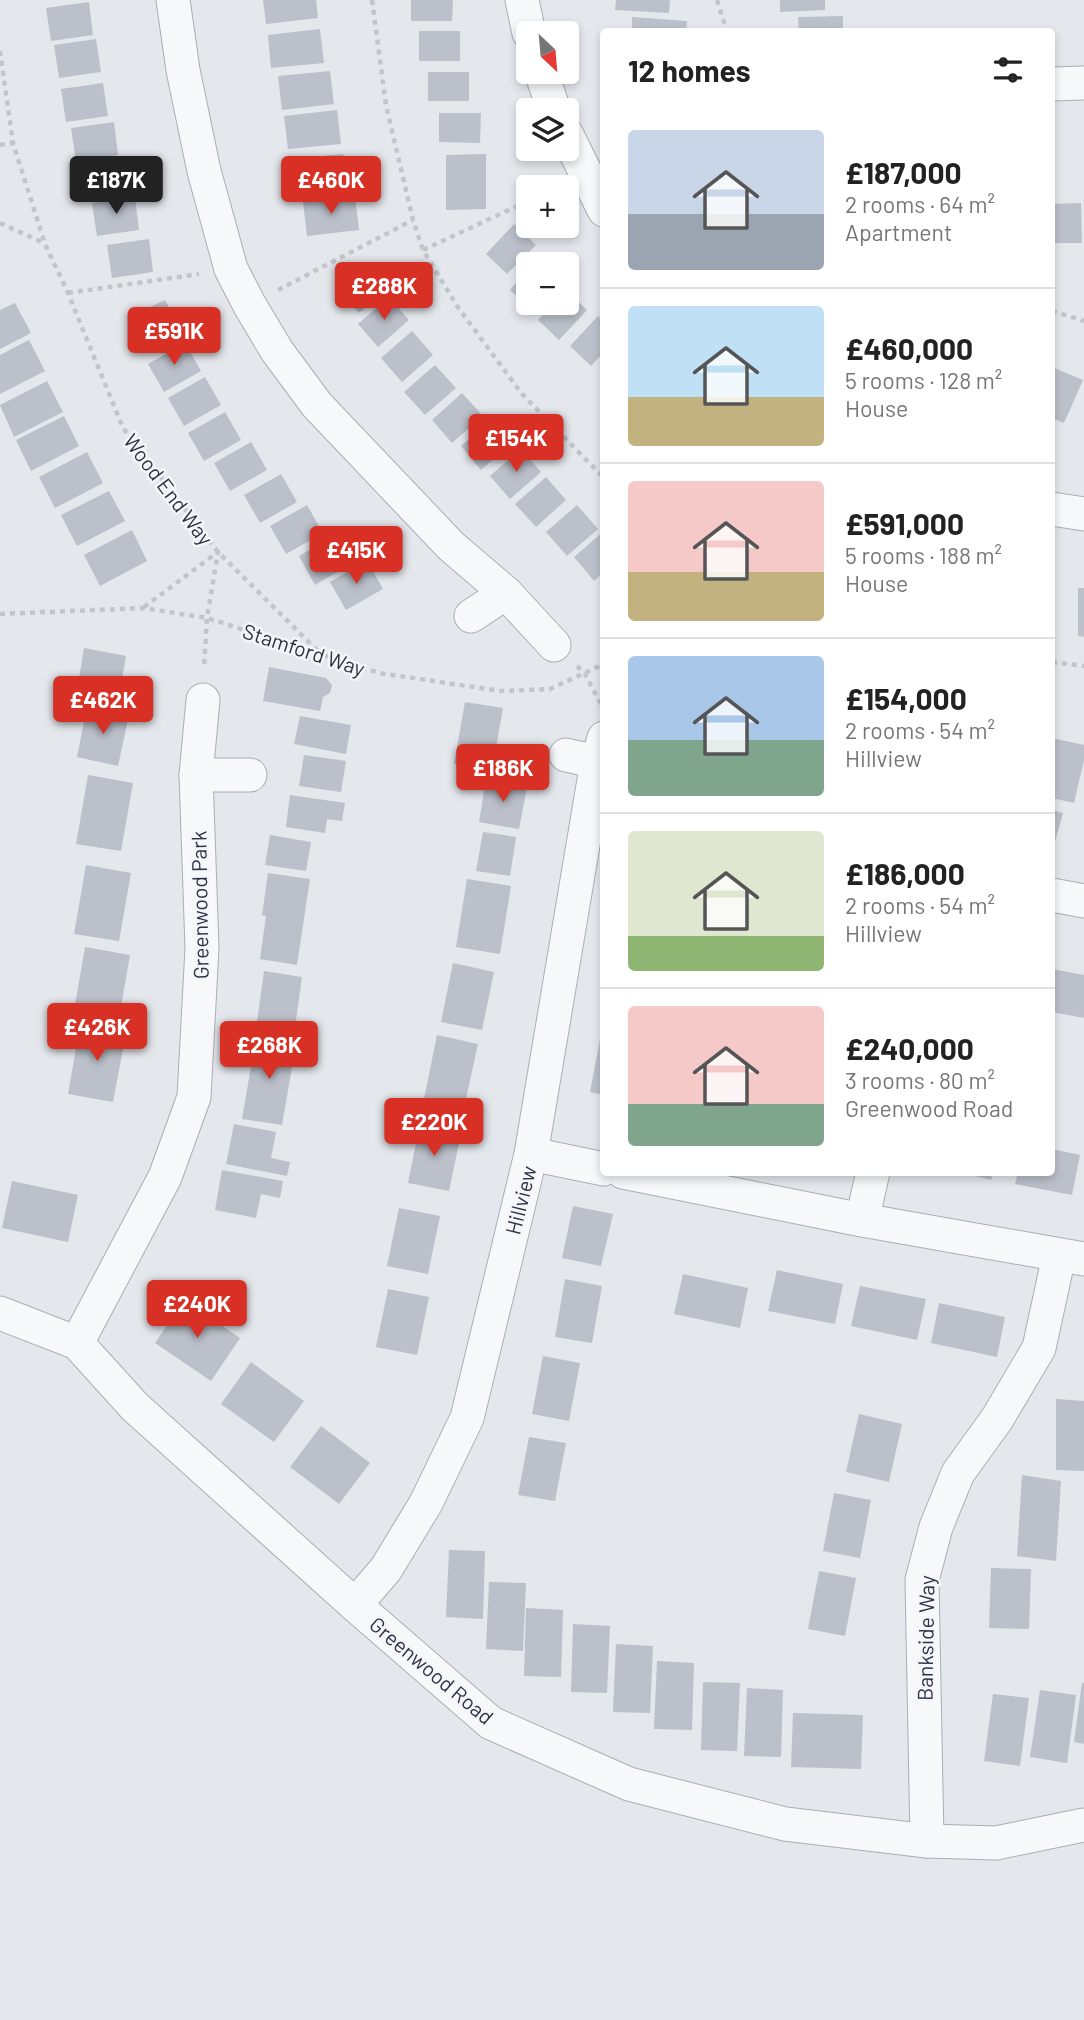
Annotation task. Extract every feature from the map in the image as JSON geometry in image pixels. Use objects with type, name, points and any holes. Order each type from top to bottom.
[{"type":"street","points":[[173,0],[183,70],[202,159],[231,269],[249,304],[278,351],[317,405],[451,546],[506,593],[554,645]]},
{"type":"street","points":[[522,0],[526,21]]},
{"type":"street","points":[[1055,83],[1084,83]]},
{"type":"street","points":[[579,159],[600,202]]},
{"type":"street","points":[[1055,509],[1084,514]]},
{"type":"street","points":[[471,616],[506,593]]},
{"type":"street","name":"Greenwood Park","points":[[77,1343],[165,1177],[194,1097],[202,947],[196,775],[203,700]]},
{"type":"street","name":"Hillview","points":[[355,1605],[386,1569],[413,1525],[467,1418],[531,1154],[589,751]]},
{"type":"street","points":[[196,775],[250,775]]},
{"type":"street","points":[[1055,896],[1084,901]]},
{"type":"street","points":[[531,1154],[600,1168]]},
{"type":"street","name":"Bankside Way","points":[[643,1176],[862,1220],[1071,1257],[1039,1348],[997,1419],[958,1473],[936,1527],[922,1580],[927,1841]]},
{"type":"street","points":[[862,1220],[872,1176]]},
{"type":"street","name":"Greenwood Road","points":[[0,1314],[77,1343],[135,1406],[355,1605],[491,1723],[629,1784],[785,1824],[927,1841],[996,1843],[1084,1825]]},
{"type":"path","points":[[372,0],[386,105],[413,220],[424,250],[457,306],[522,394],[600,474]]},
{"type":"path","points":[[717,0],[726,28]]},
{"type":"path","name":"Wood End Way","points":[[0,51],[13,143],[45,244],[123,428],[218,552],[320,653]]},
{"type":"path","points":[[0,145],[13,143]]},
{"type":"path","points":[[424,250],[516,207]]},
{"type":"path","points":[[249,304],[413,220]]},
{"type":"path","points":[[0,223],[45,244]]},
{"type":"path","points":[[68,293],[231,269]]},
{"type":"path","points":[[1055,312],[1084,321]]},
{"type":"path","points":[[143,608],[218,552]]},
{"type":"path","points":[[203,700],[207,618],[218,552]]},
{"type":"path","name":"Stamford Way","points":[[0,614],[143,608],[207,618],[379,673],[500,691],[550,689],[600,666]]},
{"type":"path","points":[[1055,662],[1084,666]]},
{"type":"path","points":[[586,674],[600,702]]},
{"type":"building","points":[[263,0],[316,0],[318,18],[266,24]]},
{"type":"building","points":[[411,0],[453,0],[452,21],[411,21]]},
{"type":"building","points":[[616,0],[670,0],[669,13],[615,10]]},
{"type":"building","points":[[780,0],[825,0],[825,10],[780,12]]},
{"type":"building","points":[[89,2],[93,35],[51,41],[46,8]]},
{"type":"building","points":[[843,16],[843,28],[799,28],[798,17]]},
{"type":"building","points":[[632,17],[687,21],[686,28],[632,28]]},
{"type":"building","points":[[320,29],[324,63],[271,68],[268,35]]},
{"type":"building","points":[[419,31],[460,31],[460,61],[419,61]]},
{"type":"building","points":[[96,39],[101,72],[59,78],[54,45]]},
{"type":"building","points":[[330,71],[334,104],[282,110],[278,76]]},
{"type":"building","points":[[428,72],[469,72],[469,101],[428,101]]},
{"type":"building","points":[[103,83],[108,116],[66,122],[61,89]]},
{"type":"building","points":[[337,110],[341,144],[288,149],[284,116]]},
{"type":"building","points":[[439,113],[481,113],[480,143],[439,142]]},
{"type":"building","points":[[114,122],[118,155],[76,161],[71,128]]},
{"type":"building","points":[[343,154],[347,188],[295,194],[291,159]]},
{"type":"building","points":[[486,154],[486,209],[446,210],[446,155]]},
{"type":"building","points":[[125,162],[130,195],[88,201],[84,168]]},
{"type":"building","points":[[355,196],[359,230],[307,236],[303,202]]},
{"type":"building","points":[[135,197],[139,230],[97,236],[92,203]]},
{"type":"building","points":[[1081,203],[1082,243],[1055,243],[1055,204]]},
{"type":"building","points":[[514,224],[516,238],[529,238],[536,245],[529,252],[516,252],[516,265],[507,274],[486,254]]},
{"type":"building","points":[[149,239],[153,272],[112,278],[107,245]]},
{"type":"building","points":[[369,262],[390,286],[359,313],[338,289]]},
{"type":"building","points":[[516,283],[516,295],[510,290]]},
{"type":"building","points":[[389,297],[409,320],[378,347],[358,324]]},
{"type":"building","points":[[165,300],[184,334],[147,354],[127,318]]},
{"type":"building","points":[[579,302],[587,310],[559,340],[538,320],[543,315],[579,315]]},
{"type":"building","points":[[15,303],[31,333],[0,349],[0,310]]},
{"type":"building","points":[[598,316],[600,318],[600,356],[591,366],[570,346]]},
{"type":"building","points":[[412,331],[433,355],[402,382],[381,358]]},
{"type":"building","points":[[29,340],[45,371],[0,394],[0,355]]},
{"type":"building","points":[[185,343],[201,371],[164,392],[148,364]]},
{"type":"building","points":[[435,365],[456,388],[425,415],[404,392]]},
{"type":"building","points":[[1055,368],[1083,380],[1064,423],[1055,419]]},
{"type":"building","points":[[205,377],[221,405],[184,426],[168,398]]},
{"type":"building","points":[[47,381],[63,412],[14,437],[0,405]]},
{"type":"building","points":[[462,393],[483,416],[452,443],[432,420]]},
{"type":"building","points":[[225,412],[241,440],[204,461],[188,433]]},
{"type":"building","points":[[64,416],[79,446],[31,471],[16,440]]},
{"type":"building","points":[[492,419],[512,443],[481,470],[461,446]]},
{"type":"building","points":[[251,442],[267,470],[230,491],[214,463]]},
{"type":"building","points":[[521,449],[541,472],[510,499],[490,476]]},
{"type":"building","points":[[87,452],[103,483],[55,508],[39,477]]},
{"type":"building","points":[[281,474],[297,502],[260,523],[244,495]]},
{"type":"building","points":[[546,477],[566,500],[536,527],[515,504]]},
{"type":"building","points":[[109,491],[125,521],[77,546],[61,515]]},
{"type":"building","points":[[307,505],[323,533],[286,554],[270,526]]},
{"type":"building","points":[[577,505],[598,529],[567,556],[546,532]]},
{"type":"building","points":[[132,530],[147,561],[100,586],[84,555]]},
{"type":"building","points":[[600,534],[600,576],[594,581],[574,557]]},
{"type":"building","points":[[336,535],[352,563],[315,585],[299,556]]},
{"type":"building","points":[[367,561],[383,589],[346,610],[330,582]]},
{"type":"building","points":[[1078,588],[1084,588],[1084,637],[1078,636]]},
{"type":"building","points":[[84,648],[126,656],[121,685],[79,678]]},
{"type":"building","points":[[269,667],[326,678],[332,685],[330,693],[323,697],[320,711],[263,701]]},
{"type":"building","points":[[465,702],[503,708],[492,770],[454,764]]},
{"type":"building","points":[[87,707],[129,715],[118,766],[77,757]]},
{"type":"building","points":[[300,716],[351,725],[346,754],[294,744]]},
{"type":"building","points":[[1055,739],[1084,745],[1084,760],[1074,803],[1055,799]]},
{"type":"building","points":[[304,755],[346,761],[341,792],[299,786]]},
{"type":"building","points":[[88,775],[133,783],[121,851],[76,844]]},
{"type":"building","points":[[486,779],[527,787],[519,829],[479,822]]},
{"type":"building","points":[[290,795],[345,803],[342,821],[327,819],[325,833],[286,827]]},
{"type":"building","points":[[1055,811],[1063,813],[1055,841]]},
{"type":"building","points":[[483,832],[516,837],[510,876],[476,871]]},
{"type":"building","points":[[270,835],[311,842],[306,871],[265,865]]},
{"type":"building","points":[[86,865],[131,873],[119,941],[74,934]]},
{"type":"building","points":[[268,873],[310,879],[297,965],[260,959]]},
{"type":"building","points":[[467,879],[511,886],[500,954],[456,947]]},
{"type":"building","points":[[85,947],[130,955],[118,1024],[73,1016]]},
{"type":"building","points":[[453,963],[494,972],[482,1030],[441,1022]]},
{"type":"building","points":[[1055,970],[1084,975],[1084,1018],[1055,1013]]},
{"type":"building","points":[[264,971],[302,977],[294,1034],[256,1029]]},
{"type":"building","points":[[80,1025],[126,1033],[113,1102],[68,1094]]},
{"type":"building","points":[[437,1035],[478,1044],[462,1117],[422,1109]]},
{"type":"building","points":[[256,1037],[296,1044],[282,1125],[242,1119]]},
{"type":"building","points":[[600,1040],[600,1094],[590,1092]]},
{"type":"building","points":[[234,1124],[276,1132],[271,1158],[290,1162],[287,1176],[226,1164]]},
{"type":"building","points":[[420,1124],[461,1133],[449,1191],[408,1183]]},
{"type":"building","points":[[1055,1150],[1080,1155],[1072,1195],[1015,1184],[1017,1176],[1055,1176]]},
{"type":"building","points":[[222,1170],[283,1181],[280,1198],[261,1194],[256,1218],[215,1210]]},
{"type":"building","points":[[975,1176],[992,1176],[991,1180]]},
{"type":"building","points":[[12,1181],[78,1195],[68,1242],[2,1228]]},
{"type":"building","points":[[573,1206],[613,1214],[601,1266],[562,1258]]},
{"type":"building","points":[[399,1208],[440,1216],[428,1274],[387,1266]]},
{"type":"building","points":[[777,1270],[843,1284],[835,1324],[768,1311]]},
{"type":"building","points":[[683,1274],[748,1288],[740,1328],[674,1314]]},
{"type":"building","points":[[565,1279],[602,1286],[592,1343],[555,1337]]},
{"type":"building","points":[[860,1286],[926,1299],[917,1340],[851,1326]]},
{"type":"building","points":[[388,1289],[429,1297],[417,1355],[376,1347]]},
{"type":"building","points":[[184,1300],[240,1338],[211,1381],[155,1343]]},
{"type":"building","points":[[939,1303],[1005,1317],[997,1357],[931,1343]]},
{"type":"building","points":[[543,1356],[580,1363],[569,1421],[532,1414]]},
{"type":"building","points":[[251,1362],[304,1401],[274,1442],[221,1404]]},
{"type":"building","points":[[1056,1399],[1084,1401],[1084,1471],[1056,1470]]},
{"type":"building","points":[[859,1414],[902,1424],[889,1482],[846,1472]]},
{"type":"building","points":[[321,1426],[370,1463],[339,1504],[290,1467]]},
{"type":"building","points":[[529,1437],[566,1443],[555,1501],[518,1495]]},
{"type":"building","points":[[1022,1475],[1061,1481],[1056,1561],[1017,1556]]},
{"type":"building","points":[[834,1493],[871,1500],[860,1558],[823,1551]]},
{"type":"building","points":[[449,1550],[485,1551],[483,1619],[446,1617]]},
{"type":"building","points":[[991,1568],[1031,1569],[1029,1629],[989,1628]]},
{"type":"building","points":[[819,1571],[856,1578],[845,1636],[808,1629]]},
{"type":"building","points":[[489,1582],[526,1583],[523,1651],[486,1649]]},
{"type":"building","points":[[526,1608],[563,1610],[561,1677],[524,1676]]},
{"type":"building","points":[[573,1624],[610,1626],[607,1693],[571,1692]]},
{"type":"building","points":[[616,1644],[653,1646],[650,1713],[613,1712]]},
{"type":"building","points":[[657,1661],[694,1663],[692,1730],[654,1729]]},
{"type":"building","points":[[703,1682],[740,1683],[737,1751],[701,1750]]},
{"type":"building","points":[[1084,1683],[1084,1744],[1074,1742]]},
{"type":"building","points":[[747,1688],[783,1690],[781,1757],[744,1756]]},
{"type":"building","points":[[1040,1690],[1076,1695],[1067,1763],[1030,1757]]},
{"type":"building","points":[[993,1694],[1029,1698],[1020,1766],[984,1761]]},
{"type":"building","points":[[793,1713],[863,1715],[861,1769],[791,1767]]}]
